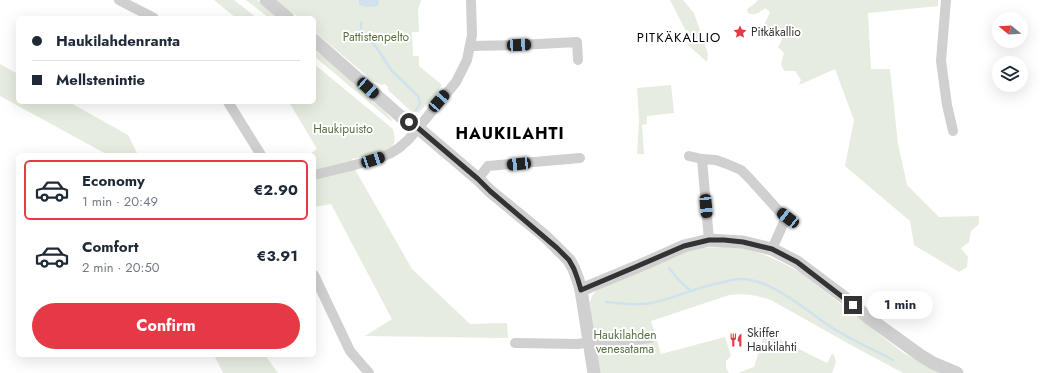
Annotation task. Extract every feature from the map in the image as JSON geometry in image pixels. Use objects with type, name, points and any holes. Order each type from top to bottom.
[{"type":"street","points":[[119,0],[150,16]]},
{"type":"street","points":[[266,0],[286,16]]},
{"type":"street","points":[[316,174],[364,162],[391,153],[399,148],[418,128],[456,82],[467,60],[472,35],[471,0]]},
{"type":"street","points":[[946,0],[941,61],[947,105],[953,131]]},
{"type":"street","points":[[316,42],[400,116],[418,128],[478,179],[569,260],[576,274],[581,290],[594,373]]},
{"type":"street","points":[[470,46],[577,42],[578,60]]},
{"type":"street","points":[[229,104],[260,153]]},
{"type":"street","points":[[688,156],[716,160],[741,170],[778,210],[788,218],[784,222],[772,249]]},
{"type":"street","points":[[478,179],[488,166],[580,158]]},
{"type":"street","points":[[702,159],[709,240]]},
{"type":"street","points":[[581,290],[684,246],[709,240],[743,242],[772,249],[797,262],[870,319],[920,355],[957,373]]},
{"type":"street","points":[[316,279],[350,351],[369,373]]},
{"type":"street","points":[[516,343],[578,344],[650,338]]},
{"type":"green space","points":[[214,0],[234,0],[254,16],[234,16]]},
{"type":"green space","points":[[246,0],[257,0],[277,16],[266,16]]},
{"type":"green space","name":"Pattistenpelto","points":[[276,0],[421,0],[418,10],[419,32],[412,32],[413,56],[419,56],[419,66],[442,85],[419,112],[412,112],[388,90],[388,87],[385,84],[381,85],[373,81],[316,33],[316,16],[296,16]]},
{"type":"green space","points":[[670,0],[683,0],[694,13],[708,54],[707,62],[688,45],[686,31]]},
{"type":"green space","points":[[758,0],[938,0],[938,6],[868,13],[871,69],[890,69],[898,144],[907,185],[939,217],[979,216],[979,224],[971,231],[969,242],[961,248],[968,257],[967,267],[959,272],[914,245],[910,221],[845,166],[854,120],[835,69],[799,85],[801,80],[795,71],[784,71],[781,64],[784,53],[778,47],[782,37],[782,32],[779,26],[770,28],[764,25],[770,12],[765,8],[759,13],[748,13],[747,9]]},
{"type":"green space","points":[[316,51],[362,86],[392,120],[391,121],[316,58]]},
{"type":"green space","points":[[0,64],[16,73],[16,104],[73,104],[128,135],[137,153],[104,153],[0,96]]},
{"type":"green space","name":"Haukipuisto","points":[[316,66],[393,129],[394,141],[390,148],[374,154],[352,159],[357,173],[412,269],[470,324],[507,323],[508,338],[365,336],[392,319],[331,204],[316,207],[316,153],[311,153],[317,149],[290,104],[316,104]]},
{"type":"green space","points":[[671,85],[674,113],[647,116],[647,124],[642,125],[644,154],[637,154],[639,120],[637,88]]},
{"type":"green space","name":"Haukilahden venesatama","points":[[693,248],[745,248],[757,252],[801,273],[902,352],[942,373],[903,373],[771,300],[740,294],[729,295],[651,321],[661,354],[725,337],[731,356],[726,361],[726,368],[729,373],[598,373],[590,302],[596,291]]},
{"type":"green space","points":[[765,332],[827,363],[832,354],[834,355],[836,362],[832,373],[738,373],[754,367]]},
{"type":"green space","points":[[215,357],[266,357],[278,373],[223,373]]},
{"type":"water","points":[[359,0],[379,0],[378,6],[367,7],[359,5]]},
{"type":"waterway","points":[[361,22],[361,29],[376,47],[392,71],[418,96],[420,103],[416,110]]},
{"type":"waterway","points":[[669,268],[677,278],[692,291]]},
{"type":"waterway","points":[[606,302],[646,304],[715,284],[737,279],[751,280],[775,289],[839,332],[893,360]]},
{"type":"place","name":"Pitkäkallio","points":[[740,32]]},
{"type":"place","name":"Skiffer Haukilahti","points":[[736,340]]},
{"type":"district","name":"PITKÄKALLIO","points":[[679,37]]},
{"type":"district","name":"HAUKILAHTI","points":[[510,133]]},
{"type":"route","points":[[409,122],[478,179],[557,248],[569,260],[574,269],[581,290],[684,246],[709,240],[724,240],[743,242],[772,249],[797,262],[853,305]]}]
